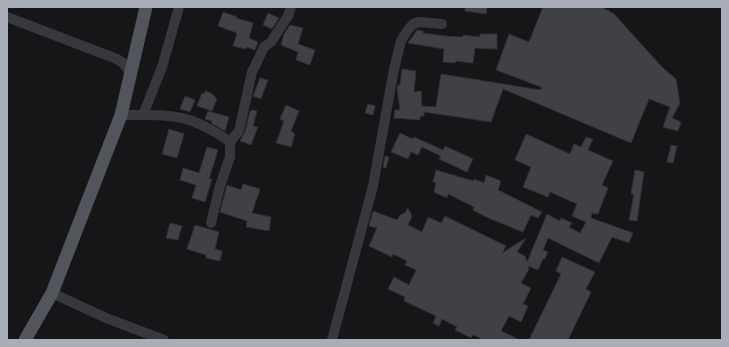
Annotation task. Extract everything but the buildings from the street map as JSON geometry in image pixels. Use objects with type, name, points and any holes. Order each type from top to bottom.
[{"type":"main road","points":[[25,340],[52,293],[121,115],[146,7]]},
{"type":"street","points":[[143,115],[162,67],[179,7]]},
{"type":"street","points":[[211,223],[220,186],[230,157],[230,142],[239,131],[252,72],[264,47],[271,42],[288,16],[291,7]]},
{"type":"street","points":[[7,17],[117,59],[123,63],[131,74]]},
{"type":"street","points":[[332,340],[373,186],[394,69],[401,41],[413,24],[419,22],[442,24]]},
{"type":"street","points":[[121,115],[172,116],[190,119],[212,129],[230,142]]},
{"type":"street","points":[[52,293],[106,318],[164,340]]}]
